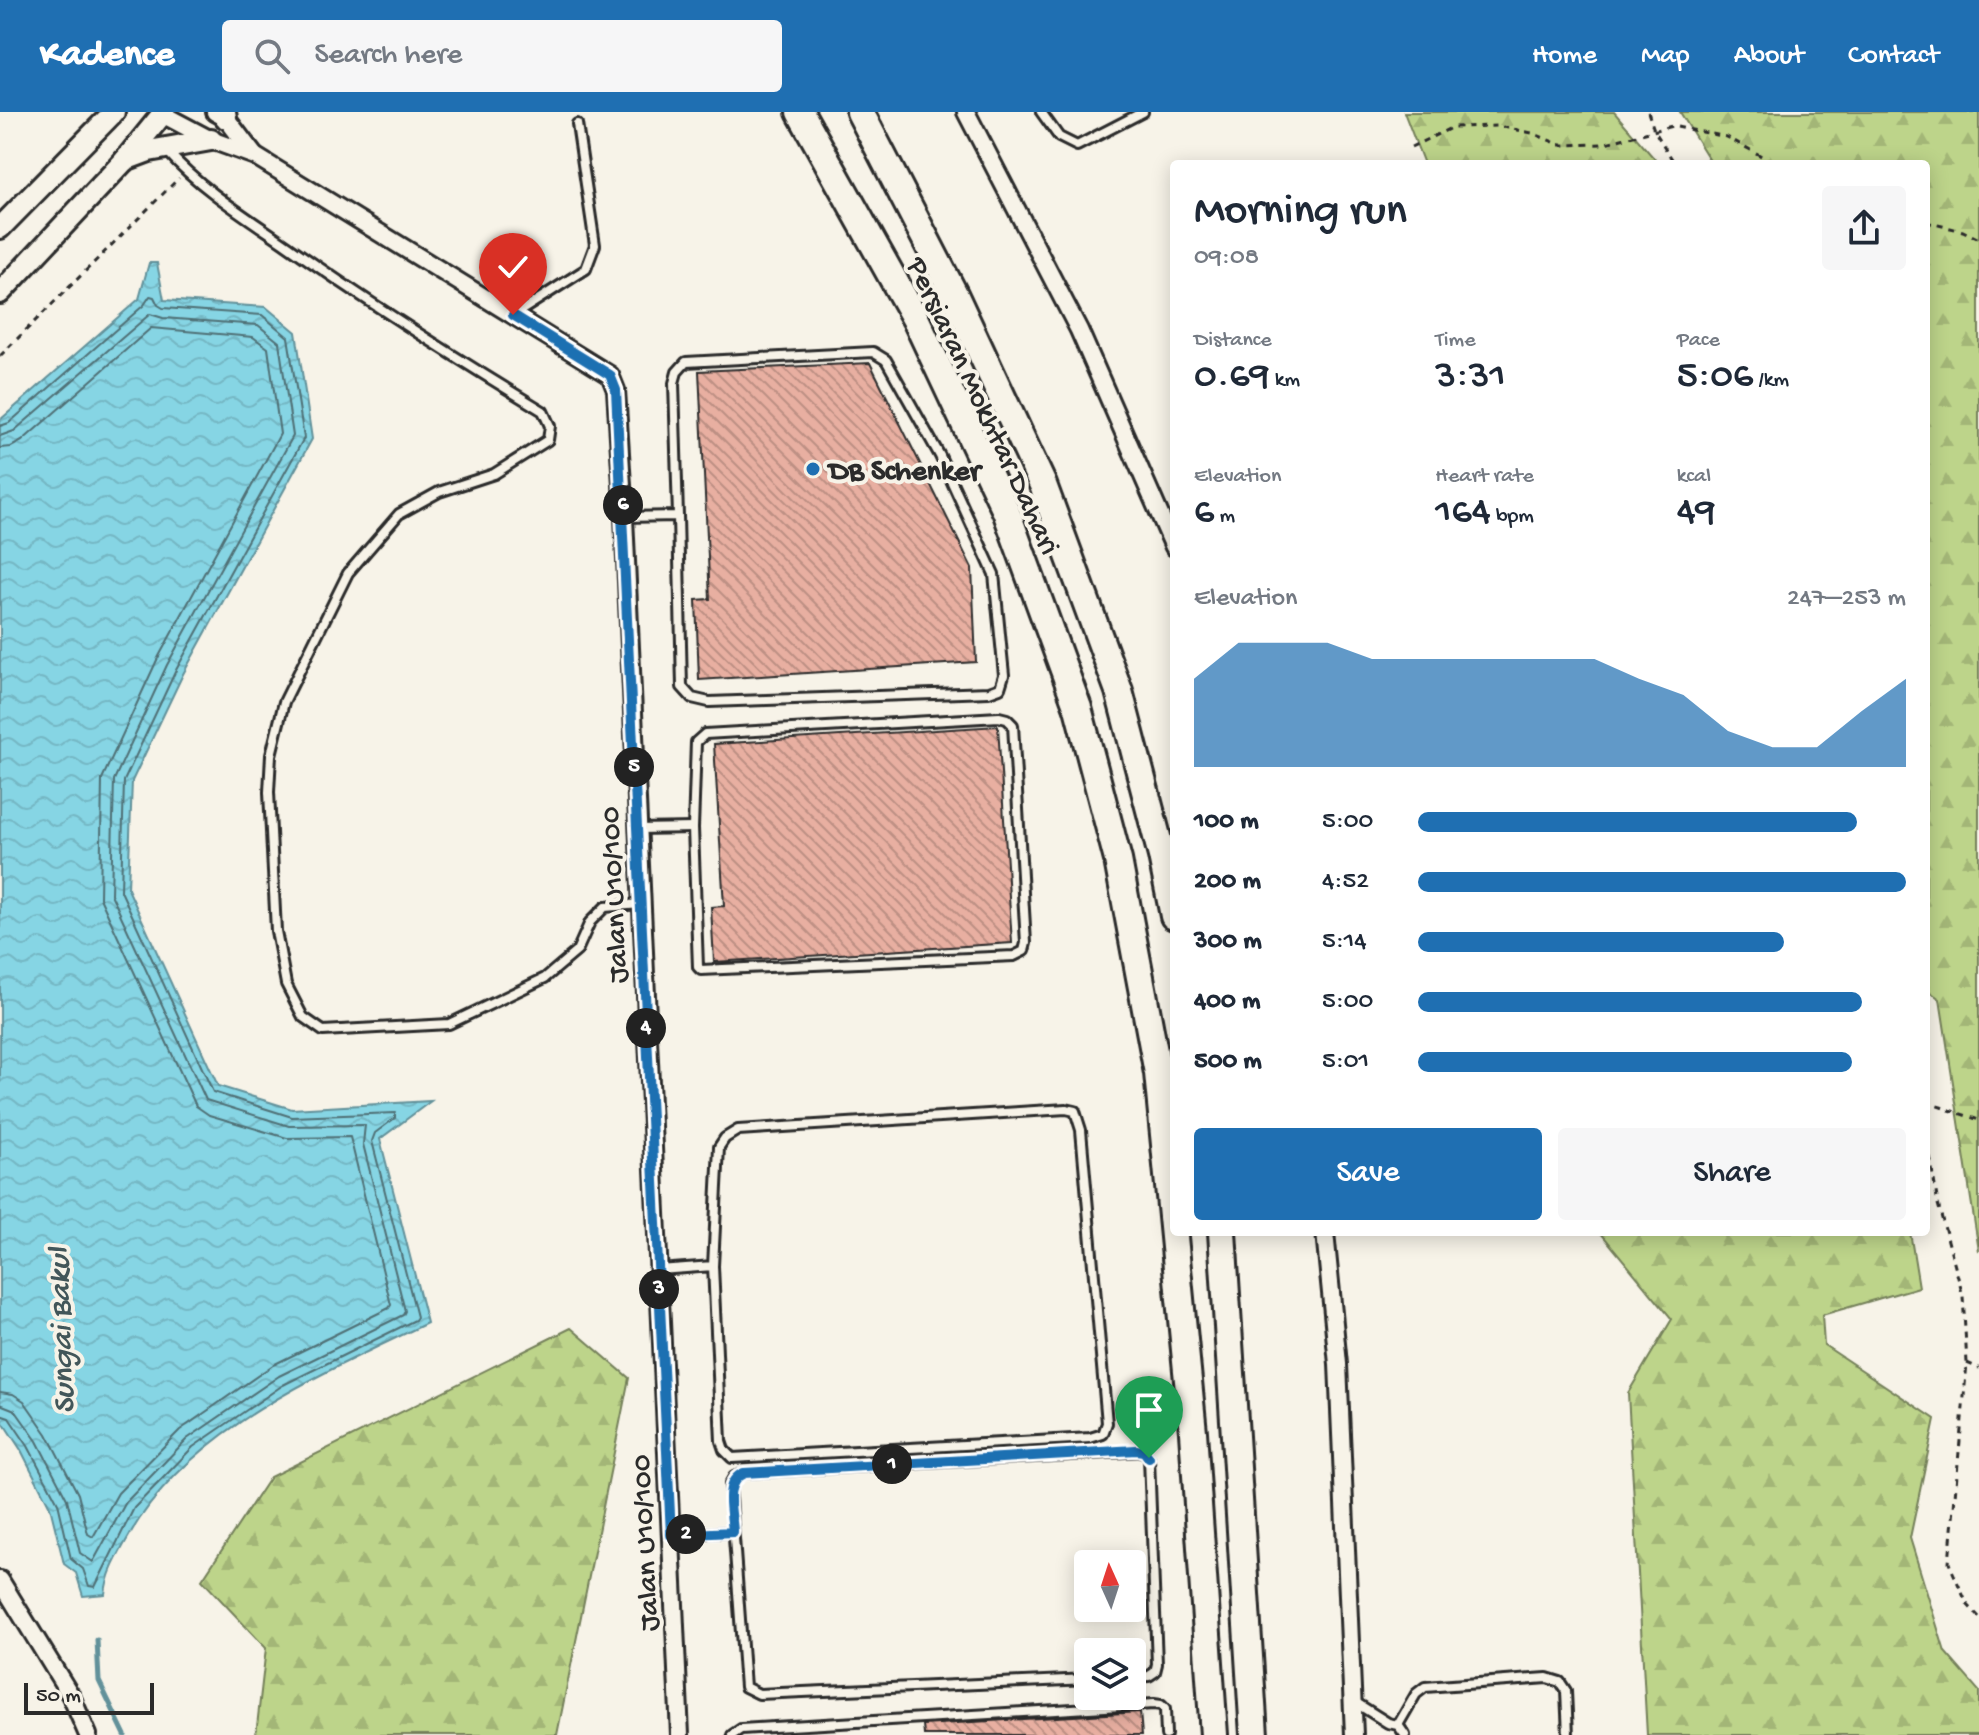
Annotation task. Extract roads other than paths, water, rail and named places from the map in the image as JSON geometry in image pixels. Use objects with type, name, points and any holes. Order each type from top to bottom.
[{"type":"main road","name":"Persiaran Mokhtar Dahari","points":[[800,112],[916,320],[1006,511],[1078,708],[1118,860],[1158,1073],[1170,1196]]},
{"type":"main road","name":"Persiaran Mokhtar Dahari","points":[[860,112],[954,294],[1043,485],[1119,691],[1170,896]]},
{"type":"main road","name":"Persiaran Mokhtar Dahari","points":[[1174,1236],[1193,1432],[1214,1735]]},
{"type":"main road","points":[[1222,1236],[1254,1735]]},
{"type":"street","points":[[91,136],[93,112]]},
{"type":"street","points":[[0,228],[114,112]]},
{"type":"street","points":[[966,112],[1079,330],[1170,538]]},
{"type":"street","points":[[0,293],[125,160],[161,113]]},
{"type":"street","name":"Jalan U10/100","points":[[161,113],[211,140],[255,156],[610,375],[616,390],[680,1735]]},
{"type":"street","name":"Jalan U10/100","points":[[222,114],[255,156]]},
{"type":"street","points":[[125,160],[211,140]]},
{"type":"street","points":[[1325,1236],[1338,1364],[1354,1735]]},
{"type":"street","points":[[0,1580],[71,1696],[88,1735]]},
{"type":"lane","points":[[1041,112],[1059,137],[1077,146],[1143,112]]},
{"type":"lane","points":[[513,315],[586,269],[595,245],[577,124]]},
{"type":"lane","points":[[164,149],[186,172],[343,285],[543,411],[550,426],[548,440],[494,474],[439,492],[399,514],[348,573],[284,702],[271,755],[271,850],[276,931],[286,984],[303,1017],[323,1031],[449,1024],[545,978],[577,951],[590,922],[605,907],[640,904]]},
{"type":"lane","points":[[880,354],[940,456],[994,574],[1004,675],[1000,688],[989,692],[709,702],[692,698],[682,687],[678,516],[674,383],[677,372],[686,362],[880,354]]},
{"type":"lane","points":[[624,517],[678,516]]},
{"type":"lane","points":[[1007,719],[1013,725],[1024,951],[1014,956],[701,970],[696,961],[693,828],[696,742],[705,734],[1007,719]]},
{"type":"lane","points":[[637,829],[693,828]]},
{"type":"lane","points":[[1066,1109],[1075,1111],[1081,1130],[1107,1423],[1103,1434],[1090,1438],[732,1458],[721,1441],[713,1266],[719,1147],[725,1138],[738,1130],[1066,1109]]},
{"type":"lane","points":[[658,1270],[713,1266]]},
{"type":"lane","points":[[1074,1680],[752,1693],[745,1687],[730,1484],[734,1477],[744,1473],[1144,1451],[1149,1458],[1157,1664],[1155,1672],[1146,1676]]},
{"type":"lane","points":[[671,1535],[733,1532]]},
{"type":"lane","points":[[1398,1725],[1416,1694],[1425,1687],[1547,1678],[1560,1682],[1566,1691],[1568,1735]]},
{"type":"lane","points":[[1353,1701],[1388,1723],[1398,1725],[1405,1735]]},
{"type":"lane","points":[[732,1735],[741,1729],[1154,1704],[1165,1709],[1166,1735]]},
{"type":"water","points":[[149,263],[157,263],[164,300],[266,307],[296,332],[312,439],[183,674],[132,781],[128,889],[218,1086],[292,1109],[431,1101],[380,1139],[427,1323],[299,1386],[218,1438],[182,1469],[150,1504],[115,1562],[105,1594],[83,1596],[76,1573],[64,1564],[50,1507],[21,1450],[0,1418],[0,420],[139,299]]},
{"type":"waterway","name":"Sungai Bakul","points":[[97,1640],[99,1681],[125,1735]]},
{"type":"place","name":"DB Schenker","points":[[813,469]]}]
